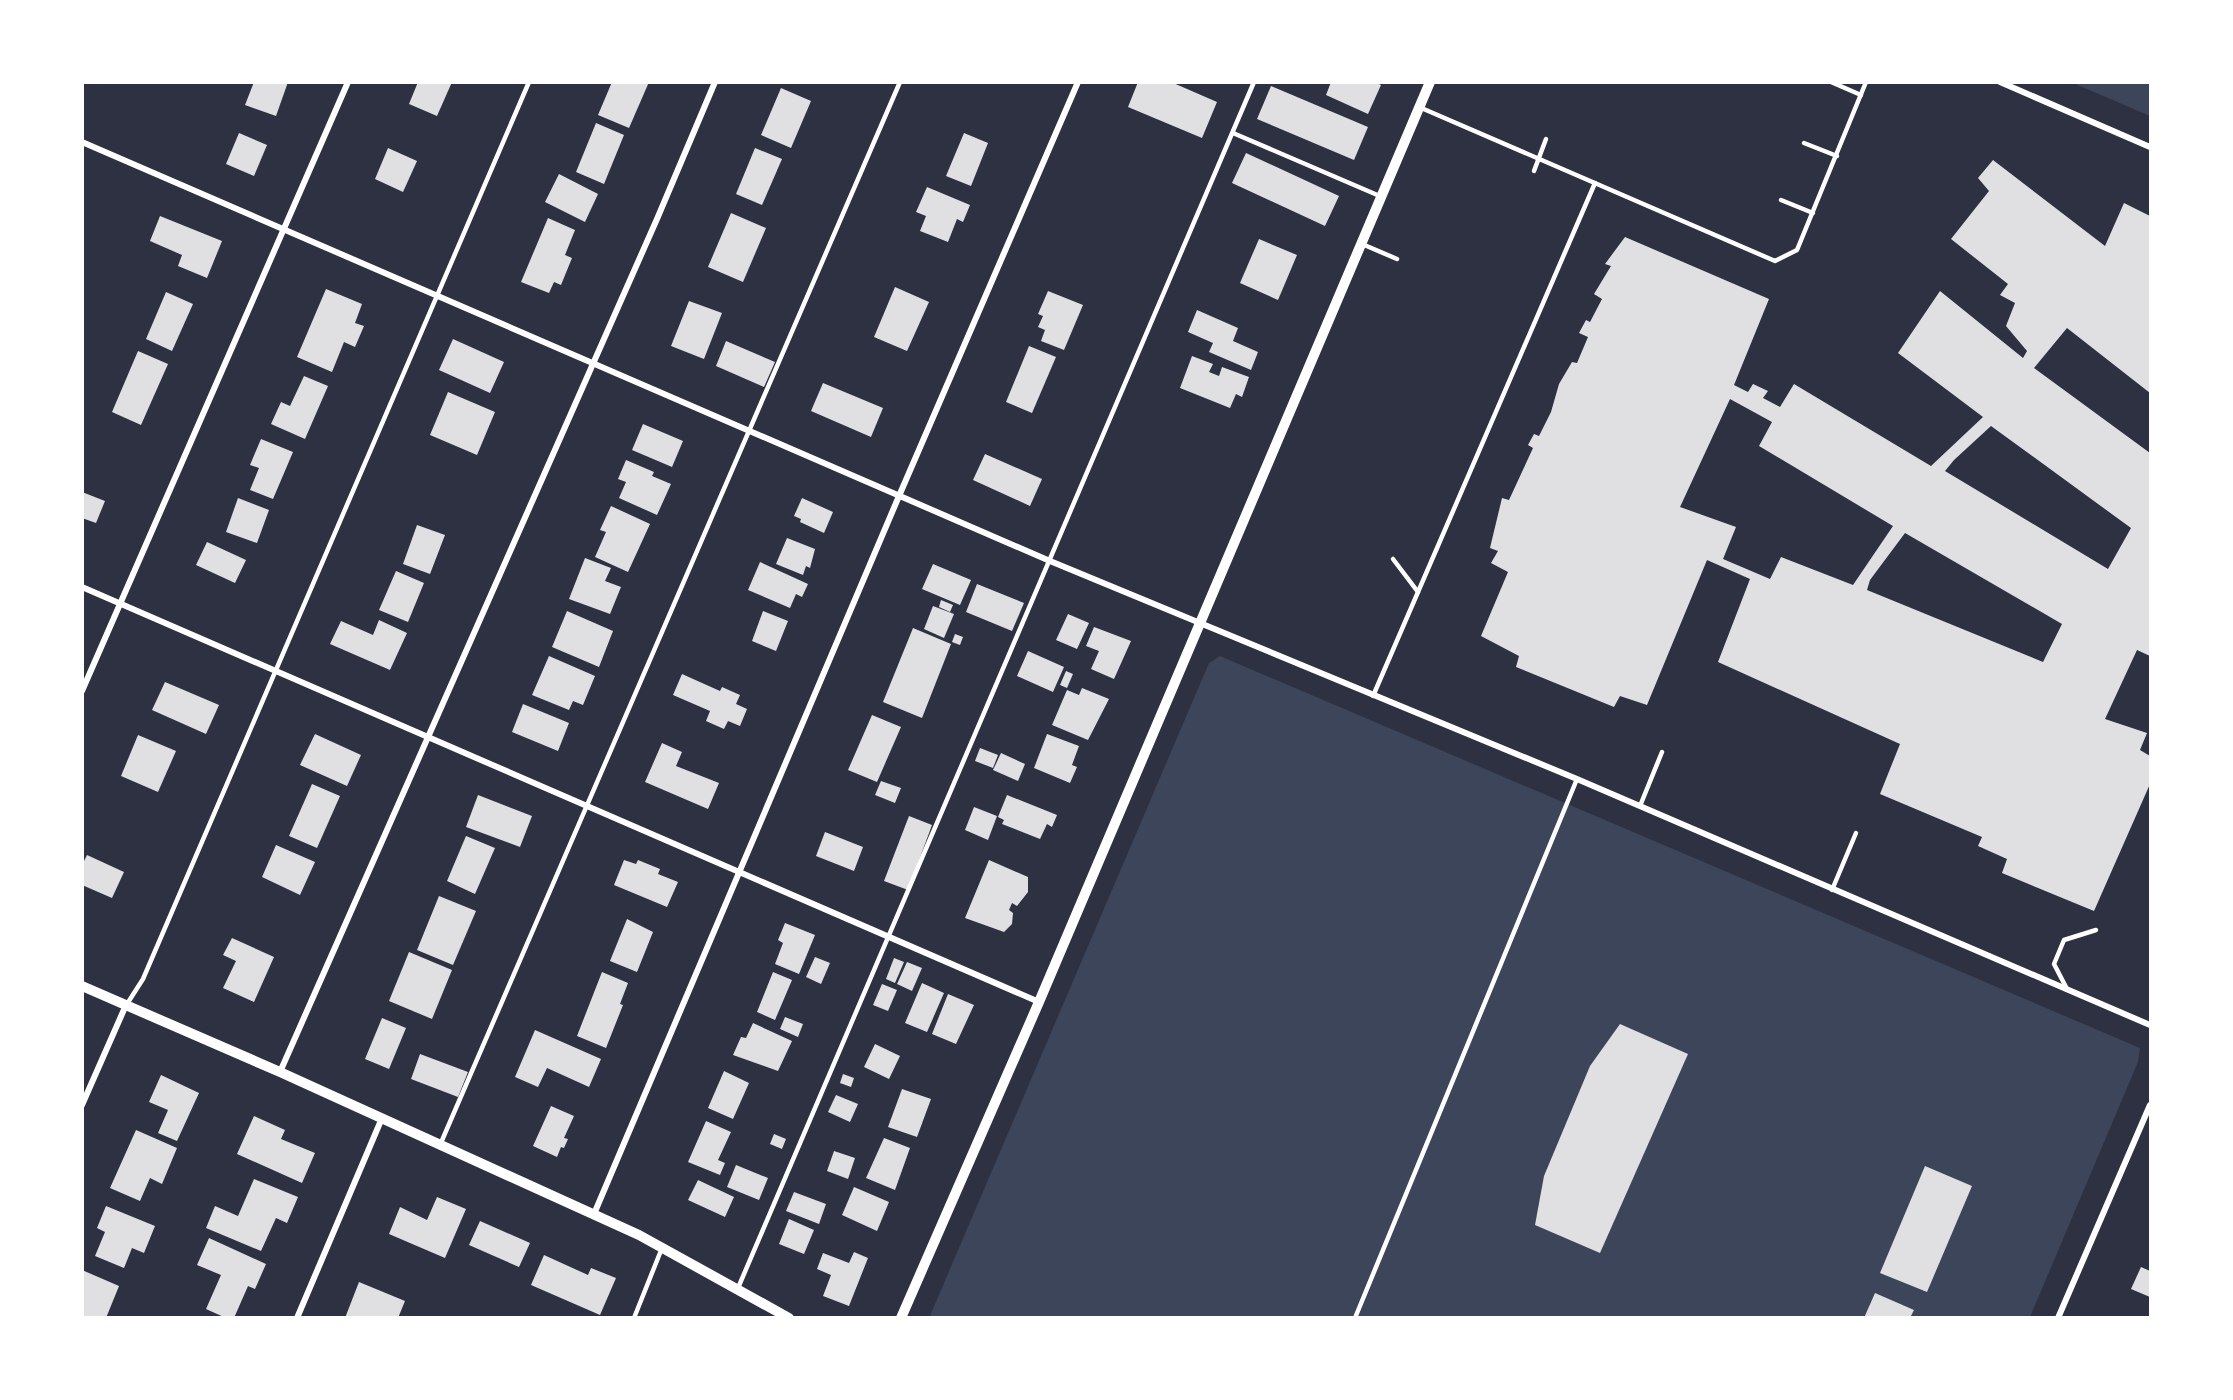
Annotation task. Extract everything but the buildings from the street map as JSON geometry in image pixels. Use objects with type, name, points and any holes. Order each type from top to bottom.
[{"type":"street","points":[[82,691],[348,82]]},
{"type":"street","points":[[280,1072],[594,363],[714,82]]},
{"type":"street","points":[[594,1214],[899,496],[1078,82]]},
{"type":"street","points":[[901,1317],[1039,1002],[1430,82]]},
{"type":"street","points":[[2000,82],[2151,147]]},
{"type":"street","points":[[82,142],[1050,561],[1577,779],[2151,1025]]},
{"type":"street","points":[[82,587],[1039,1002]]},
{"type":"street","points":[[82,986],[280,1072],[594,1214],[789,1317]]},
{"type":"street","points":[[82,1105],[126,1005]]},
{"type":"street","points":[[2058,1317],[2151,1105]]},
{"type":"street","points":[[297,1317],[382,1118]]},
{"type":"lane","points":[[126,1005],[143,979],[529,82]]},
{"type":"lane","points":[[440,1145],[900,82]]},
{"type":"lane","points":[[737,1290],[1254,82]]},
{"type":"lane","points":[[1831,82],[1861,95]]},
{"type":"lane","points":[[1419,108],[1775,261],[1797,250],[1866,82]]},
{"type":"lane","points":[[1233,133],[1382,197]]},
{"type":"lane","points":[[1534,171],[1546,139]]},
{"type":"lane","points":[[1804,143],[1837,156]]},
{"type":"lane","points":[[1373,696],[1595,183]]},
{"type":"lane","points":[[1781,200],[1813,213]]},
{"type":"lane","points":[[1362,244],[1397,259]]},
{"type":"lane","points":[[1393,559],[1418,592]]},
{"type":"lane","points":[[1640,806],[1662,752]]},
{"type":"lane","points":[[1355,1317],[1577,779]]},
{"type":"lane","points":[[1832,890],[1856,833]]},
{"type":"lane","points":[[2067,989],[2054,964],[2064,940],[2096,930]]},
{"type":"lane","points":[[634,1317],[662,1248]]},
{"type":"shaded area","points":[[2073,83],[2150,83],[2150,116]]},
{"type":"shaded area","points":[[1220,656],[2140,1048],[2138,1062],[2030,1317],[929,1318],[1209,663]]}]
